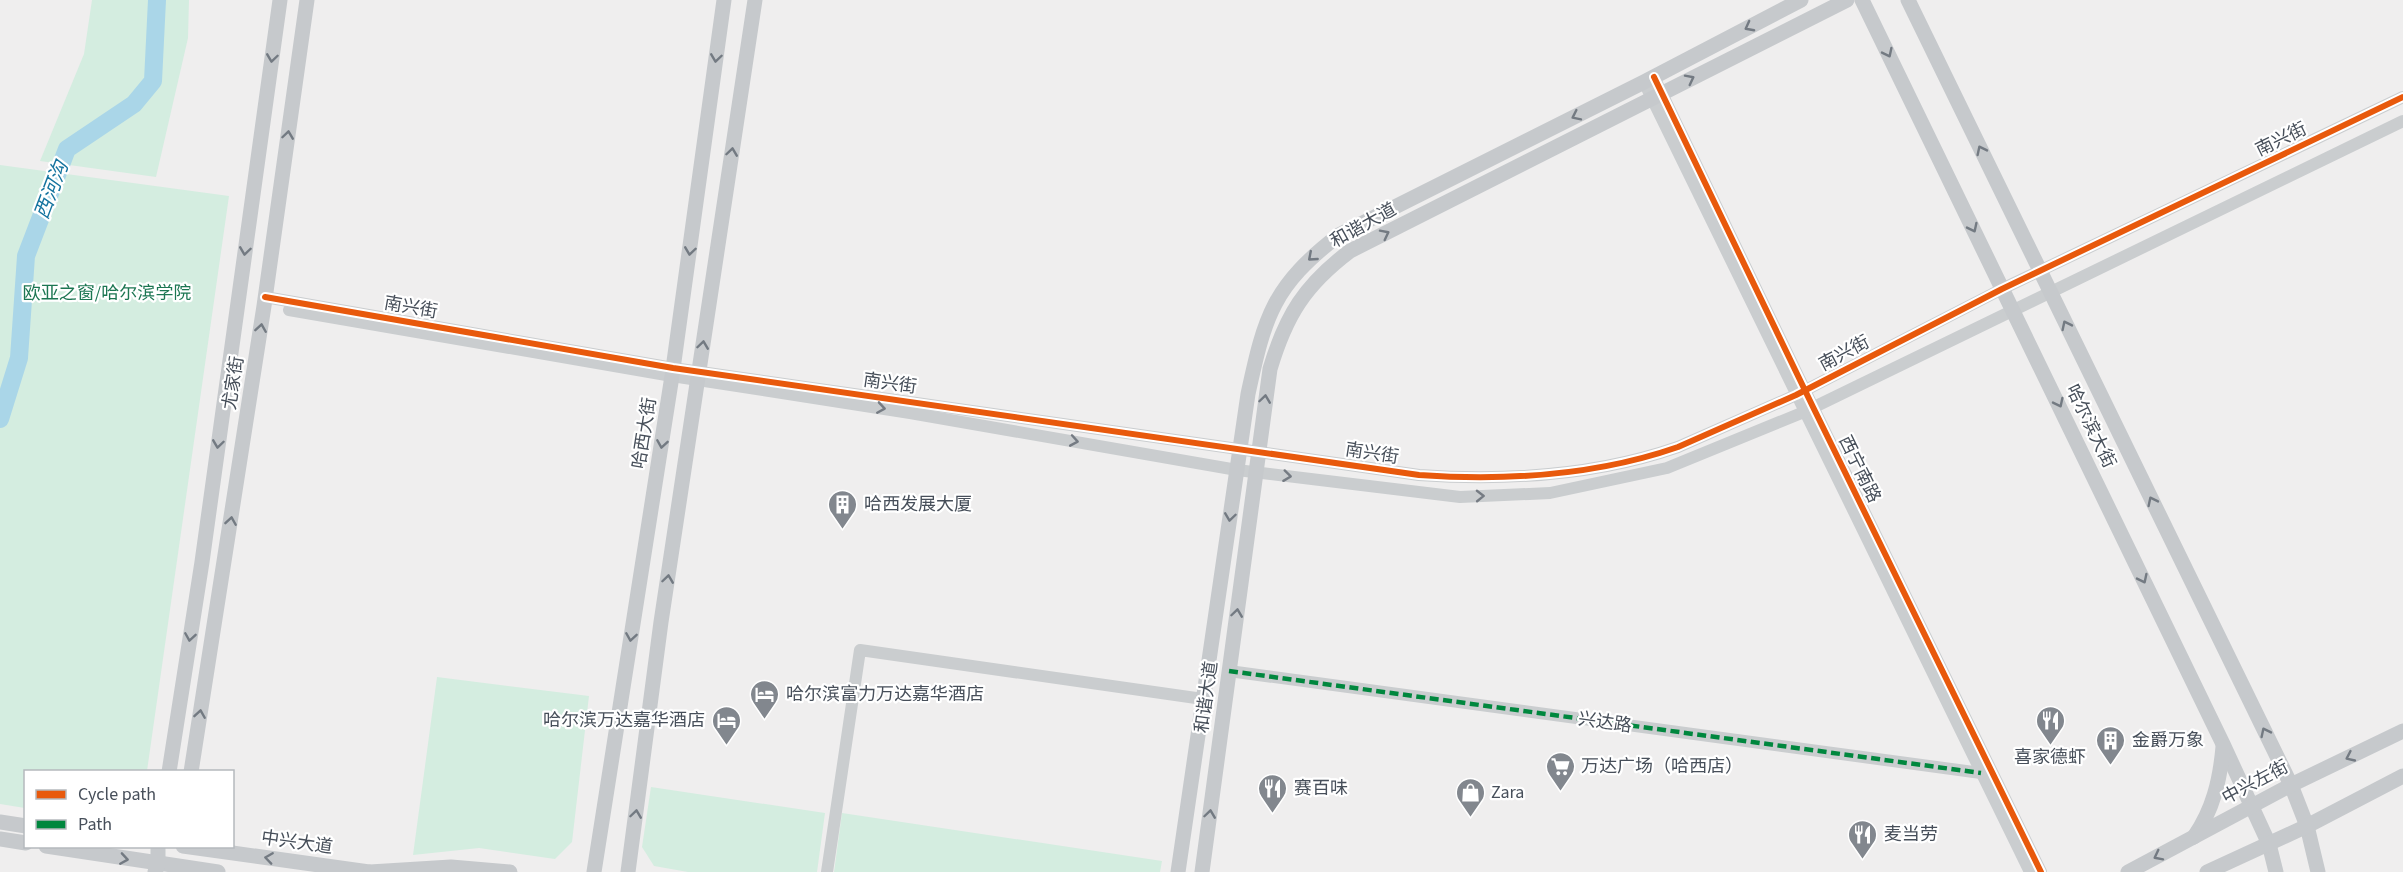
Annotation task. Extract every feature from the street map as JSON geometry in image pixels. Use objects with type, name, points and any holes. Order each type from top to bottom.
[{"type":"main road","name":"尤家街","points":[[169,770],[202,562],[280,0]]},
{"type":"main road","name":"尤家街","points":[[191,770],[265,302],[307,0]]},
{"type":"main road","name":"哈西大街","points":[[594,872],[673,372],[724,0]]},
{"type":"main road","points":[[628,872],[662,622],[754,0]]},
{"type":"main road","name":"和谐大道","points":[[1178,872],[1248,394],[1265,323],[1283,290],[1309,259],[1339,235],[1649,80],[1801,0]]},
{"type":"main road","name":"和谐大道","points":[[1202,872],[1270,369],[1290,313],[1319,275],[1350,251],[1847,0]]},
{"type":"main road","name":"哈尔滨大街","points":[[1862,0],[2223,744],[2269,844],[2276,872]]},
{"type":"main road","name":"哈尔滨大街","points":[[1908,0],[2290,785],[2307,826],[2318,872]]},
{"type":"main road","name":"中兴左街","points":[[2128,872],[2290,785],[2403,731]]},
{"type":"main road","points":[[2193,838],[2211,808],[2218,783],[2223,744]]},
{"type":"main road","points":[[2207,872],[2307,826],[2403,776]]},
{"type":"main road","points":[[0,822],[24,826]]},
{"type":"main road","points":[[0,839],[24,843]]},
{"type":"main road","points":[[56,848],[164,869],[218,872]]},
{"type":"main road","points":[[159,848],[164,869]]},
{"type":"main road","points":[[164,869],[180,848]]},
{"type":"main road","name":"中兴大道","points":[[196,848],[370,872],[451,867],[510,872]]},
{"type":"street","name":"西宁南路","points":[[1649,80],[2030,872]]},
{"type":"street","name":"南兴街","points":[[265,302],[673,372],[1419,475],[1455,478],[1526,477],[1587,470],[1661,453],[1801,393],[2002,289],[2403,97]]},
{"type":"street","name":"南兴街","points":[[698,375],[1237,470],[1460,497],[1550,493],[1667,468],[1809,410],[2403,121]]},
{"type":"street","name":"西宁南路","points":[[1809,410],[2041,872]]},
{"type":"street","points":[[826,872],[860,650],[1203,699]]},
{"type":"street","name":"兴达路","points":[[1229,671],[1981,773]]},
{"type":"green space","points":[[92,0],[189,0],[188,38],[156,177],[40,161],[84,54]]},
{"type":"green space","name":"欧亚之窗/哈尔滨学院","points":[[0,165],[229,196],[147,770],[24,770],[24,808],[0,804]]},
{"type":"green space","points":[[437,677],[589,696],[572,842],[555,859],[479,848],[413,855]]},
{"type":"green space","points":[[651,787],[825,813],[817,872],[688,872],[654,866],[642,847]]},
{"type":"green space","points":[[842,813],[1162,861],[1160,872],[834,872]]},
{"type":"waterway","name":"西河沟","points":[[0,419],[19,358],[26,256],[67,149],[134,104],[153,81],[157,0]]},
{"type":"marked path","points":[[1229,671],[1981,773]]},
{"type":"cycle path","points":[[1654,77],[2041,872]]},
{"type":"cycle path","points":[[265,297],[673,368],[1419,475],[1484,477],[1550,474],[1647,457],[1678,447],[1796,395],[2002,289],[2403,97]]},
{"type":"place","name":"哈西发展大厦","points":[[843,530]]},
{"type":"place","name":"哈尔滨富力万达嘉华酒店","points":[[765,720]]},
{"type":"place","name":"哈尔滨万达嘉华酒店","points":[[726,746]]},
{"type":"place","name":"喜家德虾","points":[[2050,746]]},
{"type":"place","name":"金爵万象","points":[[2111,766]]},
{"type":"place","name":"万达广场（哈西店）","points":[[1560,792]]},
{"type":"place","name":"赛百味","points":[[1273,814]]},
{"type":"place","name":"Zara","points":[[1470,818]]},
{"type":"place","name":"麦当劳","points":[[1863,860]]}]
